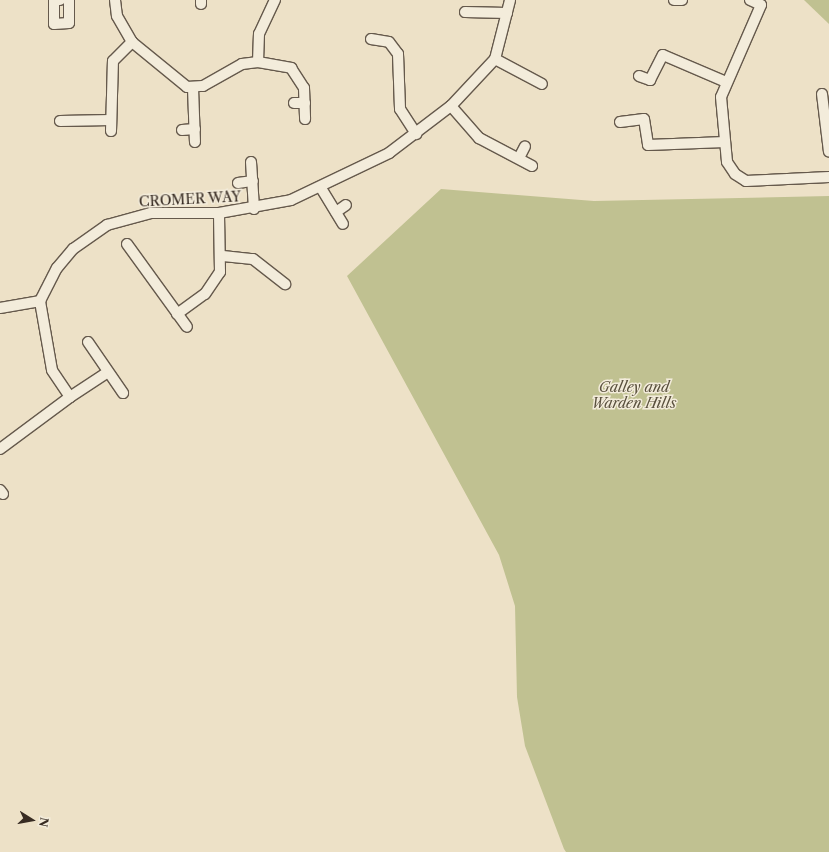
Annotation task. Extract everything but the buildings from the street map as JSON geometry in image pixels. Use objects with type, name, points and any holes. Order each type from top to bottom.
[{"type":"street","points":[[60,0],[54,0],[54,24],[69,23],[69,0]]},
{"type":"street","points":[[115,0],[117,16],[132,42],[181,82],[193,88]]},
{"type":"street","points":[[258,62],[257,43],[275,0]]},
{"type":"street","name":"CROMER WAY","points":[[40,301],[57,268],[73,249],[107,225],[151,213],[219,213],[254,209],[320,188],[388,153],[416,134],[451,106],[495,59],[510,0]]},
{"type":"street","points":[[674,0],[682,0]]},
{"type":"street","points":[[750,0],[761,5],[726,82],[721,97],[727,162],[735,174],[746,181],[829,177]]},
{"type":"street","points":[[465,12],[507,13]]},
{"type":"street","points":[[371,39],[389,42],[398,54],[400,109],[416,134]]},
{"type":"street","points":[[112,131],[111,120],[114,61],[132,42]]},
{"type":"street","points":[[639,76],[650,80],[663,55],[726,82]]},
{"type":"street","points":[[495,59],[534,76],[542,84]]},
{"type":"street","points":[[193,88],[230,68],[258,62],[291,68],[304,88],[299,103],[305,119]]},
{"type":"street","points":[[193,88],[195,142]]},
{"type":"street","points":[[822,94],[829,152]]},
{"type":"street","points":[[451,106],[479,138],[532,166]]},
{"type":"street","points":[[620,122],[644,119],[648,145],[725,142]]},
{"type":"street","points":[[60,121],[111,120]]},
{"type":"street","points":[[182,130],[195,129]]},
{"type":"street","points":[[519,158],[525,146]]},
{"type":"street","name":"CROMER WAY","points":[[252,162],[254,209]]},
{"type":"street","points":[[238,182],[253,181]]},
{"type":"street","points":[[320,188],[343,224]]},
{"type":"street","points":[[336,212],[346,205]]},
{"type":"street","points":[[178,314],[215,283],[223,256],[219,213]]},
{"type":"street","points":[[127,244],[187,327]]},
{"type":"street","points":[[223,256],[253,259],[285,284]]},
{"type":"street","points":[[0,308],[40,301],[52,370],[70,397]]},
{"type":"street","points":[[88,342],[123,393]]},
{"type":"street","points":[[0,449],[70,397],[108,372]]},
{"type":"green space","points":[[804,0],[829,0],[829,24]]},
{"type":"green space","name":"Galley and Warden Hills","points":[[441,189],[594,201],[829,196],[829,852],[566,852],[564,849],[525,746],[517,697],[515,606],[499,555],[347,276]]}]
